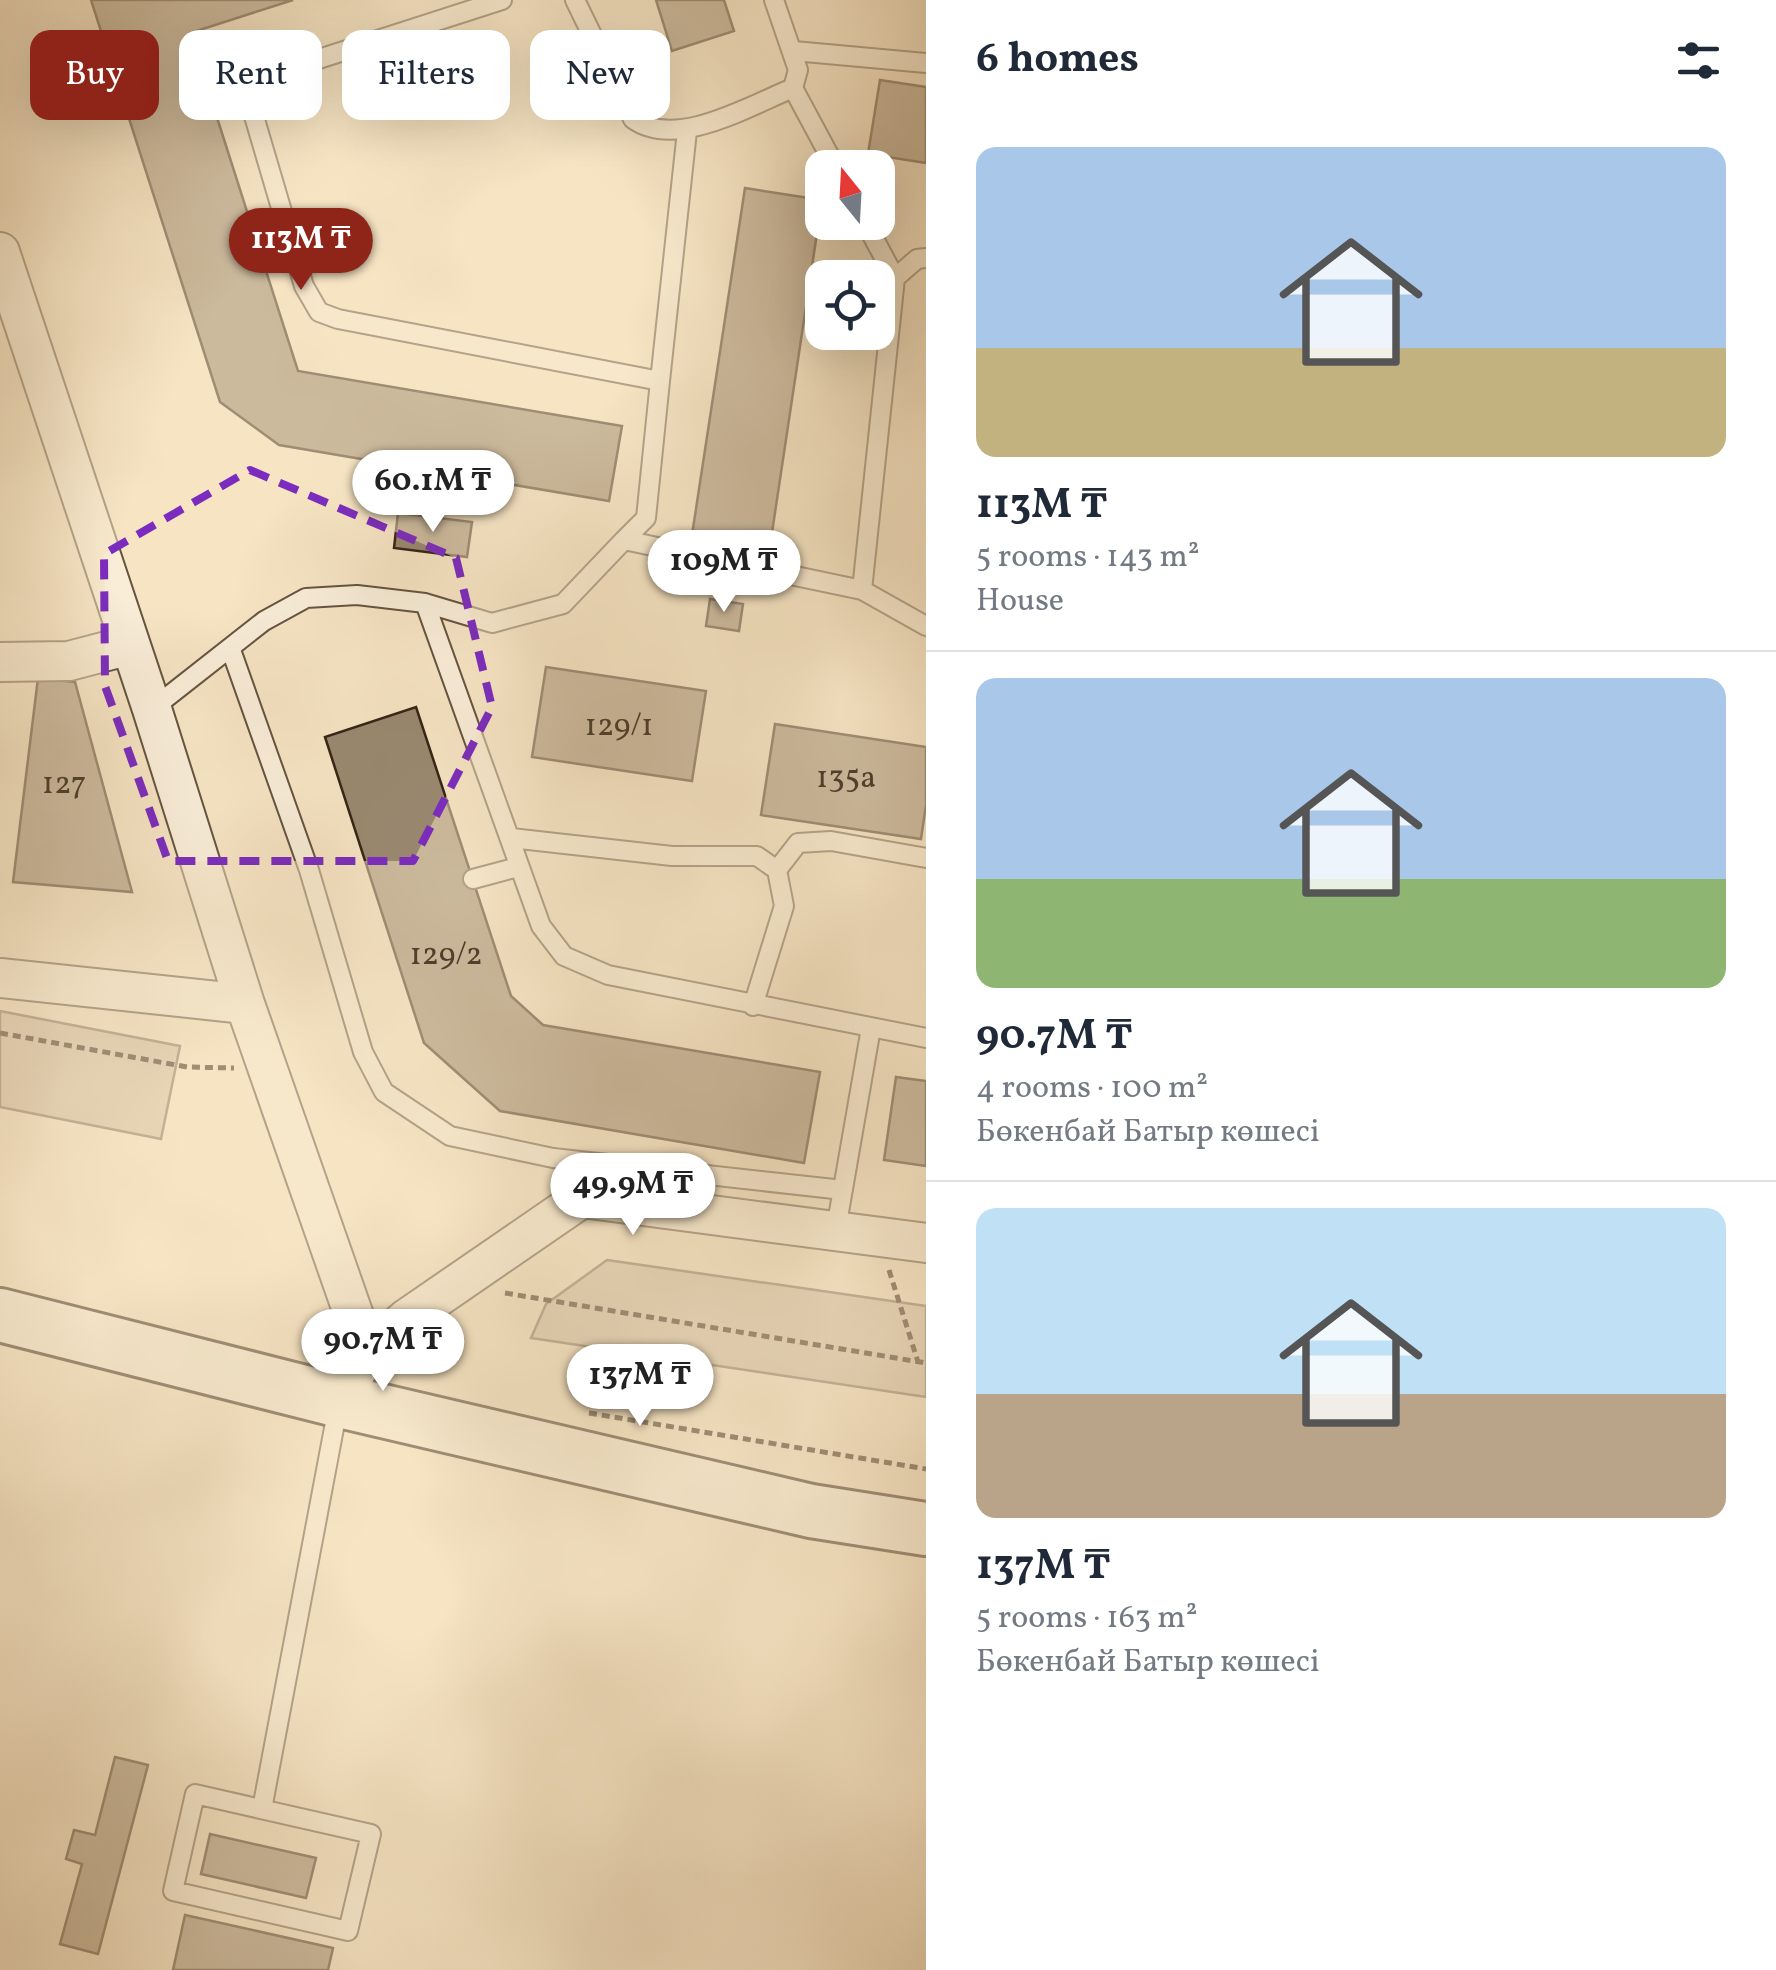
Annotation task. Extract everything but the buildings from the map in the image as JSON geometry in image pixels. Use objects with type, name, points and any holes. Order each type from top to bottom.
[{"type":"main road","points":[[0,1315],[340,1401],[812,1511],[926,1529]]},
{"type":"street","points":[[0,252],[245,1004],[367,1354]]},
{"type":"street","points":[[0,662],[69,662],[130,645]]},
{"type":"street","points":[[0,978],[245,1004]]},
{"type":"street","points":[[340,1401],[367,1354],[406,1319],[582,1198],[876,1236],[917,1258]]},
{"type":"lane","points":[[502,0],[269,74],[254,90],[252,106],[304,286],[318,312],[338,319],[660,382]]},
{"type":"lane","points":[[574,0],[633,120],[647,129],[687,130],[793,88]]},
{"type":"lane","points":[[774,0],[798,70],[793,88],[826,150]]},
{"type":"lane","points":[[794,52],[926,64]]},
{"type":"lane","points":[[152,709],[264,622],[306,598],[357,595],[425,604],[492,623],[563,604],[646,518],[687,130]]},
{"type":"lane","points":[[895,278],[917,259],[926,258]]},
{"type":"lane","points":[[862,590],[887,350]]},
{"type":"lane","points":[[624,540],[862,590],[926,626]]},
{"type":"lane","points":[[425,604],[540,926],[564,956],[608,975],[926,1038]]},
{"type":"lane","points":[[231,650],[309,870],[362,1052],[384,1092],[450,1136],[468,1140],[553,1158],[843,1190]]},
{"type":"lane","points":[[511,838],[672,856],[757,856],[776,870],[784,906],[753,1006]]},
{"type":"lane","points":[[776,870],[798,843],[831,841],[926,858]]},
{"type":"lane","points":[[473,879],[518,867]]},
{"type":"lane","points":[[836,1230],[871,1028]]},
{"type":"lane","points":[[262,1810],[340,1401]]},
{"type":"lane","points":[[195,1794],[262,1810],[371,1834],[348,1931],[172,1891],[195,1794]]},
{"type":"path","points":[[0,1033],[187,1067],[267,1067]]},
{"type":"path","points":[[876,1236],[918,1362]]},
{"type":"path","points":[[889,1271],[917,1258]]},
{"type":"path","points":[[511,1280],[495,1292],[926,1363]]},
{"type":"path","points":[[583,1412],[926,1469]]},
{"type":"highlighted area","points":[[250,470],[456,558],[492,707],[413,861],[168,861],[105,686],[104,554]]},
{"type":"shaded area","points":[[0,1011],[180,1046],[161,1139],[0,1107]]},
{"type":"shaded area","points":[[607,1260],[926,1306],[926,1397],[531,1338],[546,1304]]}]
